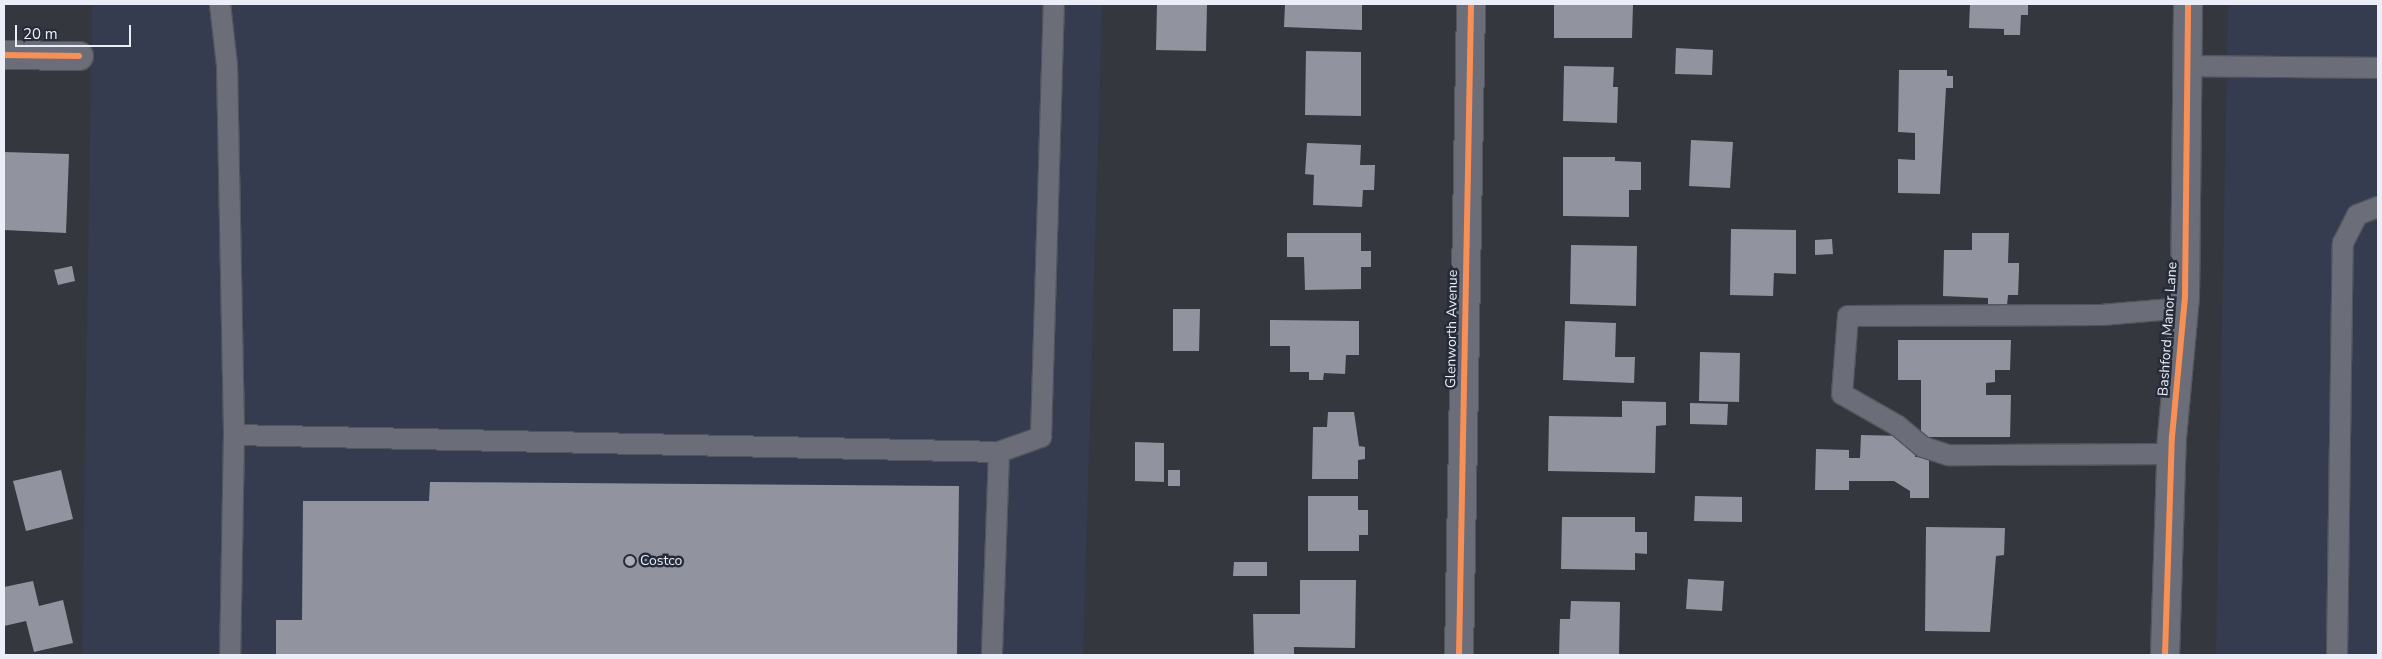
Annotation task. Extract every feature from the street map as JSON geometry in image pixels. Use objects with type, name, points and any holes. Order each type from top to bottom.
[{"type":"street","name":"Glenworth Avenue","points":[[1459,655],[1471,4]]},
{"type":"street","name":"Bashford Manor Lane","points":[[2165,655],[2171,454],[2184,308],[2188,4]]},
{"type":"street","points":[[4,54],[79,56]]},
{"type":"lane","points":[[220,4],[228,65],[234,435],[230,655]]},
{"type":"lane","points":[[234,435],[999,452],[1041,437],[1054,4]]},
{"type":"lane","points":[[2188,66],[2378,68]]},
{"type":"lane","points":[[2337,655],[2343,243],[2356,215],[2378,207]]},
{"type":"lane","points":[[2171,454],[1948,455],[1923,447],[1898,426],[1842,394],[1848,316],[2101,315],[2184,308]]},
{"type":"lane","points":[[992,655],[999,452]]},
{"type":"shaded area","points":[[92,4],[1102,4],[1083,655],[82,655]]},
{"type":"shaded area","points":[[2228,4],[2378,4],[2378,655],[2216,655]]},
{"type":"building","points":[[1157,4],[1207,4],[1206,51],[1156,50]]},
{"type":"building","points":[[1285,4],[1362,4],[1362,30],[1284,27]]},
{"type":"building","points":[[1554,4],[1633,4],[1632,38],[1554,38]]},
{"type":"building","points":[[1970,4],[2028,5],[2028,15],[2021,15],[2020,35],[2004,35],[2004,29],[1969,28]]},
{"type":"building","points":[[1676,48],[1713,50],[1712,75],[1675,74]]},
{"type":"building","points":[[1306,51],[1361,52],[1361,116],[1305,115]]},
{"type":"building","points":[[1564,66],[1614,67],[1613,87],[1618,87],[1617,123],[1563,121]]},
{"type":"building","points":[[1899,70],[1947,70],[1947,76],[1953,76],[1953,88],[1946,88],[1940,194],[1898,193],[1898,159],[1915,160],[1915,133],[1898,132]]},
{"type":"building","points":[[1691,140],[1733,142],[1730,188],[1689,186]]},
{"type":"building","points":[[1307,143],[1361,145],[1360,165],[1375,165],[1374,190],[1363,190],[1362,207],[1313,205],[1314,175],[1305,174]]},
{"type":"building","points":[[4,152],[69,154],[66,233],[4,230]]},
{"type":"building","points":[[1563,157],[1615,157],[1615,161],[1641,162],[1641,190],[1629,190],[1629,217],[1563,216]]},
{"type":"building","points":[[1731,229],[1796,230],[1796,274],[1774,273],[1773,296],[1730,295]]},
{"type":"building","points":[[1287,233],[1361,233],[1361,251],[1371,251],[1371,267],[1361,267],[1361,289],[1305,290],[1304,257],[1287,257]]},
{"type":"building","points":[[1972,233],[2009,233],[2008,263],[2019,263],[2019,270],[2018,295],[2008,295],[2007,306],[1988,305],[1988,298],[1943,296],[1944,250],[1972,250]]},
{"type":"building","points":[[1832,239],[1833,254],[1815,255],[1815,240]]},
{"type":"building","points":[[1571,245],[1637,246],[1636,306],[1570,304]]},
{"type":"building","points":[[72,266],[75,281],[58,285],[54,270]]},
{"type":"building","points":[[1173,309],[1200,309],[1199,351],[1173,351]]},
{"type":"building","points":[[1270,320],[1359,321],[1359,355],[1346,355],[1345,374],[1324,373],[1323,380],[1309,380],[1309,372],[1290,372],[1290,346],[1270,346]]},
{"type":"building","points":[[1565,321],[1616,323],[1615,357],[1635,357],[1634,383],[1563,380]]},
{"type":"building","points":[[1898,340],[2011,340],[2010,370],[1995,370],[1995,382],[1986,383],[1986,395],[2011,395],[2010,437],[1921,437],[1921,380],[1898,380]]},
{"type":"building","points":[[1700,352],[1740,353],[1739,402],[1699,401]]},
{"type":"building","points":[[1622,401],[1666,402],[1666,425],[1656,426],[1655,473],[1548,471],[1549,416],[1622,417]]},
{"type":"building","points":[[1690,403],[1728,404],[1727,425],[1690,424]]},
{"type":"building","points":[[1328,412],[1354,412],[1359,446],[1365,447],[1365,459],[1358,460],[1358,479],[1312,479],[1313,427],[1327,427]]},
{"type":"building","points":[[1861,435],[1903,436],[1915,450],[1915,457],[1929,457],[1929,498],[1910,498],[1910,491],[1894,481],[1849,481],[1849,490],[1815,490],[1816,449],[1849,450],[1849,458],[1860,458]]},
{"type":"building","points":[[1135,442],[1164,443],[1164,482],[1135,481]]},
{"type":"building","points":[[61,470],[73,519],[26,531],[13,481]]},
{"type":"building","points":[[1168,470],[1180,470],[1180,486],[1168,486]]},
{"type":"building","name":"Costco","points":[[430,482],[959,486],[957,655],[276,655],[276,620],[302,620],[303,501],[429,501]]},
{"type":"building","points":[[1308,496],[1358,496],[1358,510],[1368,510],[1368,535],[1359,535],[1359,551],[1308,551]]},
{"type":"building","points":[[1695,496],[1742,497],[1742,522],[1694,521]]},
{"type":"building","points":[[1562,517],[1635,517],[1635,532],[1647,532],[1647,554],[1635,553],[1635,570],[1561,569]]},
{"type":"building","points":[[1926,527],[2005,528],[2004,555],[1996,556],[1990,632],[1925,631]]},
{"type":"building","points":[[1234,562],[1267,562],[1267,576],[1233,576]]},
{"type":"building","points":[[1688,579],[1724,581],[1722,611],[1686,609]]},
{"type":"building","points":[[1300,580],[1356,580],[1355,648],[1294,647],[1294,655],[1254,655],[1253,614],[1300,614]]},
{"type":"building","points":[[33,581],[39,606],[63,600],[73,643],[34,652],[26,621],[4,626],[4,587]]},
{"type":"building","points":[[1571,601],[1620,602],[1619,655],[1559,655],[1560,619],[1570,619]]},
{"type":"cycle path","points":[[1459,655],[1471,4]]},
{"type":"cycle path","points":[[2165,655],[2172,437],[2185,296],[2188,4]]},
{"type":"cycle path","points":[[4,55],[79,56]]},
{"type":"place","name":"Costco","points":[[630,561]]}]
